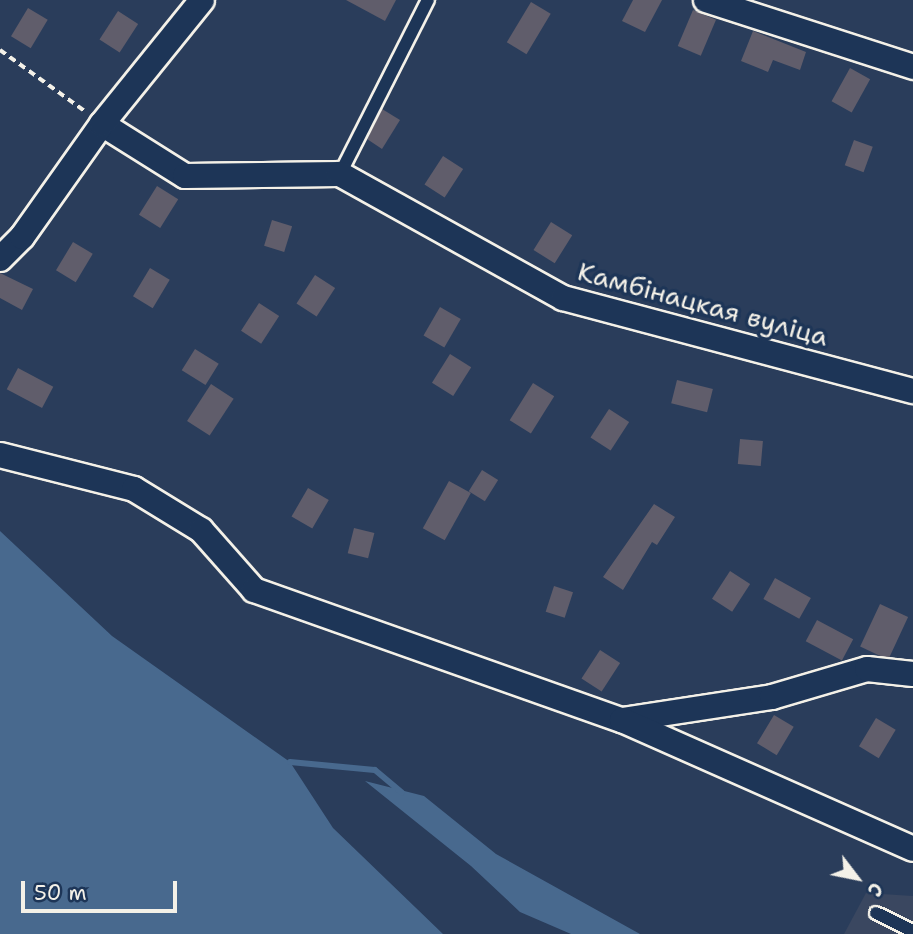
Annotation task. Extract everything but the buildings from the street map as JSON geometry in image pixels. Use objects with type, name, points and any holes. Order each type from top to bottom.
[{"type":"street","points":[[0,259],[22,237],[102,124],[202,0]]},
{"type":"street","points":[[706,0],[913,68]]},
{"type":"street","name":"Камбінацкая вуліца","points":[[102,124],[185,176],[340,174],[563,298],[913,391]]},
{"type":"street","points":[[0,454],[134,489],[201,530],[254,590],[622,720],[913,849]]},
{"type":"street","points":[[622,720],[772,697],[867,669],[913,674]]},
{"type":"lane","points":[[340,174],[428,0]]},
{"type":"lane","points":[[876,913],[913,931]]},
{"type":"path","points":[[0,50],[102,124]]},
{"type":"shaded area","points":[[0,531],[112,636],[290,762],[333,828],[443,934],[0,934]]},
{"type":"shaded area","points":[[365,781],[424,796],[496,854],[640,934],[571,934],[520,912],[471,866]]},
{"type":"shaded area","points":[[866,893],[913,896],[913,934],[844,934]]},
{"type":"waterway","points":[[290,762],[375,770],[402,793]]}]
